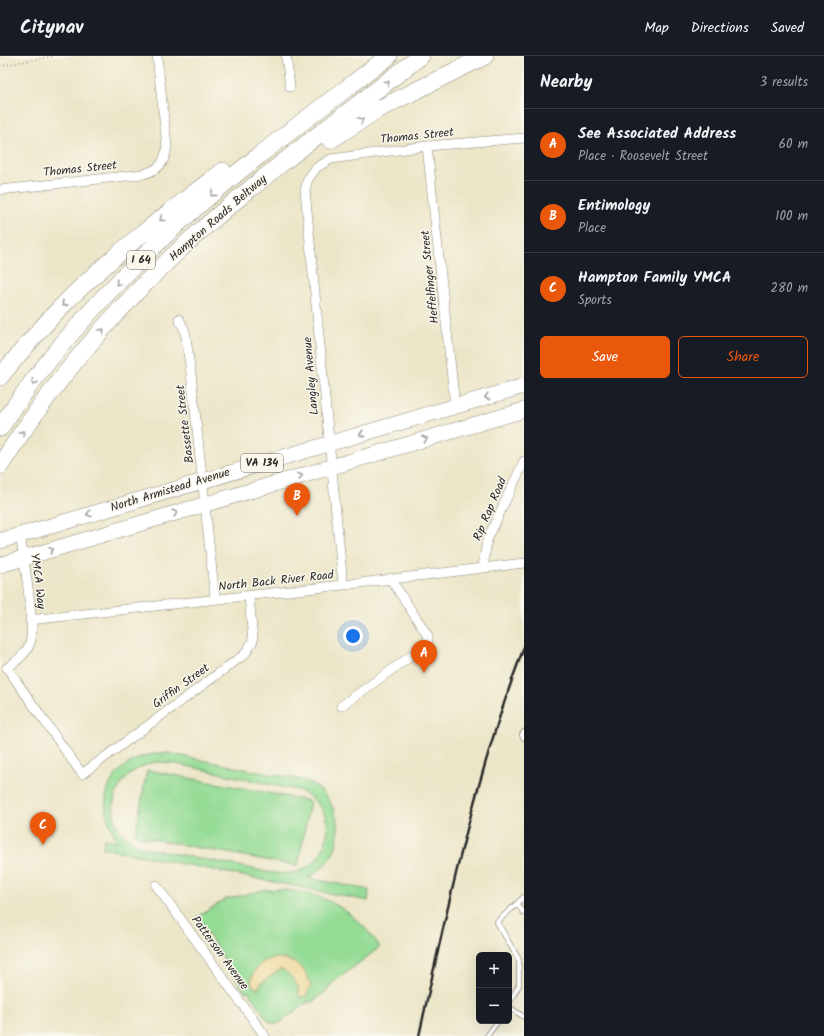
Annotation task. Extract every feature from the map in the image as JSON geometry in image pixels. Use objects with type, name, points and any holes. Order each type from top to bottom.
[{"type":"highway","name":"Hampton Roads Beltway","points":[[0,428],[66,340],[144,256],[215,192],[390,56]]},
{"type":"highway","name":"Hampton Roads Beltway","points":[[0,466],[28,424],[65,376],[118,313],[190,240],[278,166],[422,56]]},
{"type":"highway","points":[[278,166],[313,151],[377,110],[485,56]]},
{"type":"highway","points":[[0,377],[60,308],[140,236],[224,170],[310,118]]},
{"type":"main road","name":"North Armistead Avenue","points":[[0,541],[524,386]]},
{"type":"main road","name":"North Armistead Avenue","points":[[0,565],[524,410]]},
{"type":"street","name":"Thomas Street","points":[[0,190],[144,174],[154,171],[161,166],[166,157],[167,146],[157,56]]},
{"type":"street","points":[[286,56],[290,87]]},
{"type":"street","name":"Thomas Street","points":[[316,168],[330,159],[427,146],[524,138]]},
{"type":"street","name":"Heffelfinger Street","points":[[427,146],[456,406]]},
{"type":"street","name":"Langley Avenue","points":[[316,168],[308,179],[305,190],[330,467],[343,585]]},
{"type":"street","name":"Bassette Street","points":[[179,319],[185,331],[186,338],[204,480],[215,600]]},
{"type":"street","name":"Rip Rap Road","points":[[483,568],[487,540],[524,462]]},
{"type":"street","name":"YMCA Way","points":[[7,668],[24,655],[30,643],[30,620],[20,534]]},
{"type":"street","name":"North Back River Road","points":[[30,620],[215,600],[524,563]]},
{"type":"street","points":[[341,706],[428,644],[428,636],[390,578]]},
{"type":"street","name":"Griffin Street","points":[[7,668],[82,774],[245,654],[254,641],[249,596]]},
{"type":"street","name":"Patterson Avenue","points":[[156,885],[265,1036]]},
{"type":"lane","points":[[524,732],[522,735],[524,738]]},
{"type":"lane","points":[[512,998],[519,985],[519,960],[497,922],[524,897]]},
{"type":"lane","points":[[517,904],[524,913]]},
{"type":"lane","points":[[512,1009],[524,1018]]},
{"type":"lane","points":[[487,1036],[496,1024]]},
{"type":"path","points":[[0,66],[53,56]]},
{"type":"green space","points":[[158,753],[168,753],[295,778],[312,784],[328,799],[334,811],[338,825],[338,832],[336,847],[329,860],[308,878],[369,890],[368,901],[103,848],[104,839],[118,841],[110,826],[106,811],[106,797],[110,785],[117,773],[128,764],[141,757]],"holes":[[[157,762],[178,764],[301,791],[317,803],[326,820],[326,841],[320,854],[304,869],[297,872],[278,873],[146,848],[130,840],[120,829],[114,816],[114,802],[118,789],[127,777],[140,768]]]},
{"type":"green space","points":[[147,770],[310,801],[298,866],[135,836]]},
{"type":"green space","points":[[264,890],[299,892],[330,902],[357,920],[369,932],[380,947],[330,985],[330,988],[311,1003],[309,1001],[278,1024],[269,1022],[248,991],[245,992],[197,917],[226,899]]},
{"type":"sand","points":[[272,958],[295,963],[303,969],[311,986],[306,996],[300,997],[298,988],[293,979],[281,969],[261,983],[258,989],[252,985],[251,980],[258,967]]},
{"type":"railway","points":[[419,1036],[452,889],[477,791],[491,743],[524,647]]},
{"type":"place","name":"Entimology","points":[[297,516]]},
{"type":"place","name":"See Associated Address","points":[[424,673]]},
{"type":"place","name":"Hampton Family YMCA","points":[[43,845]]}]
